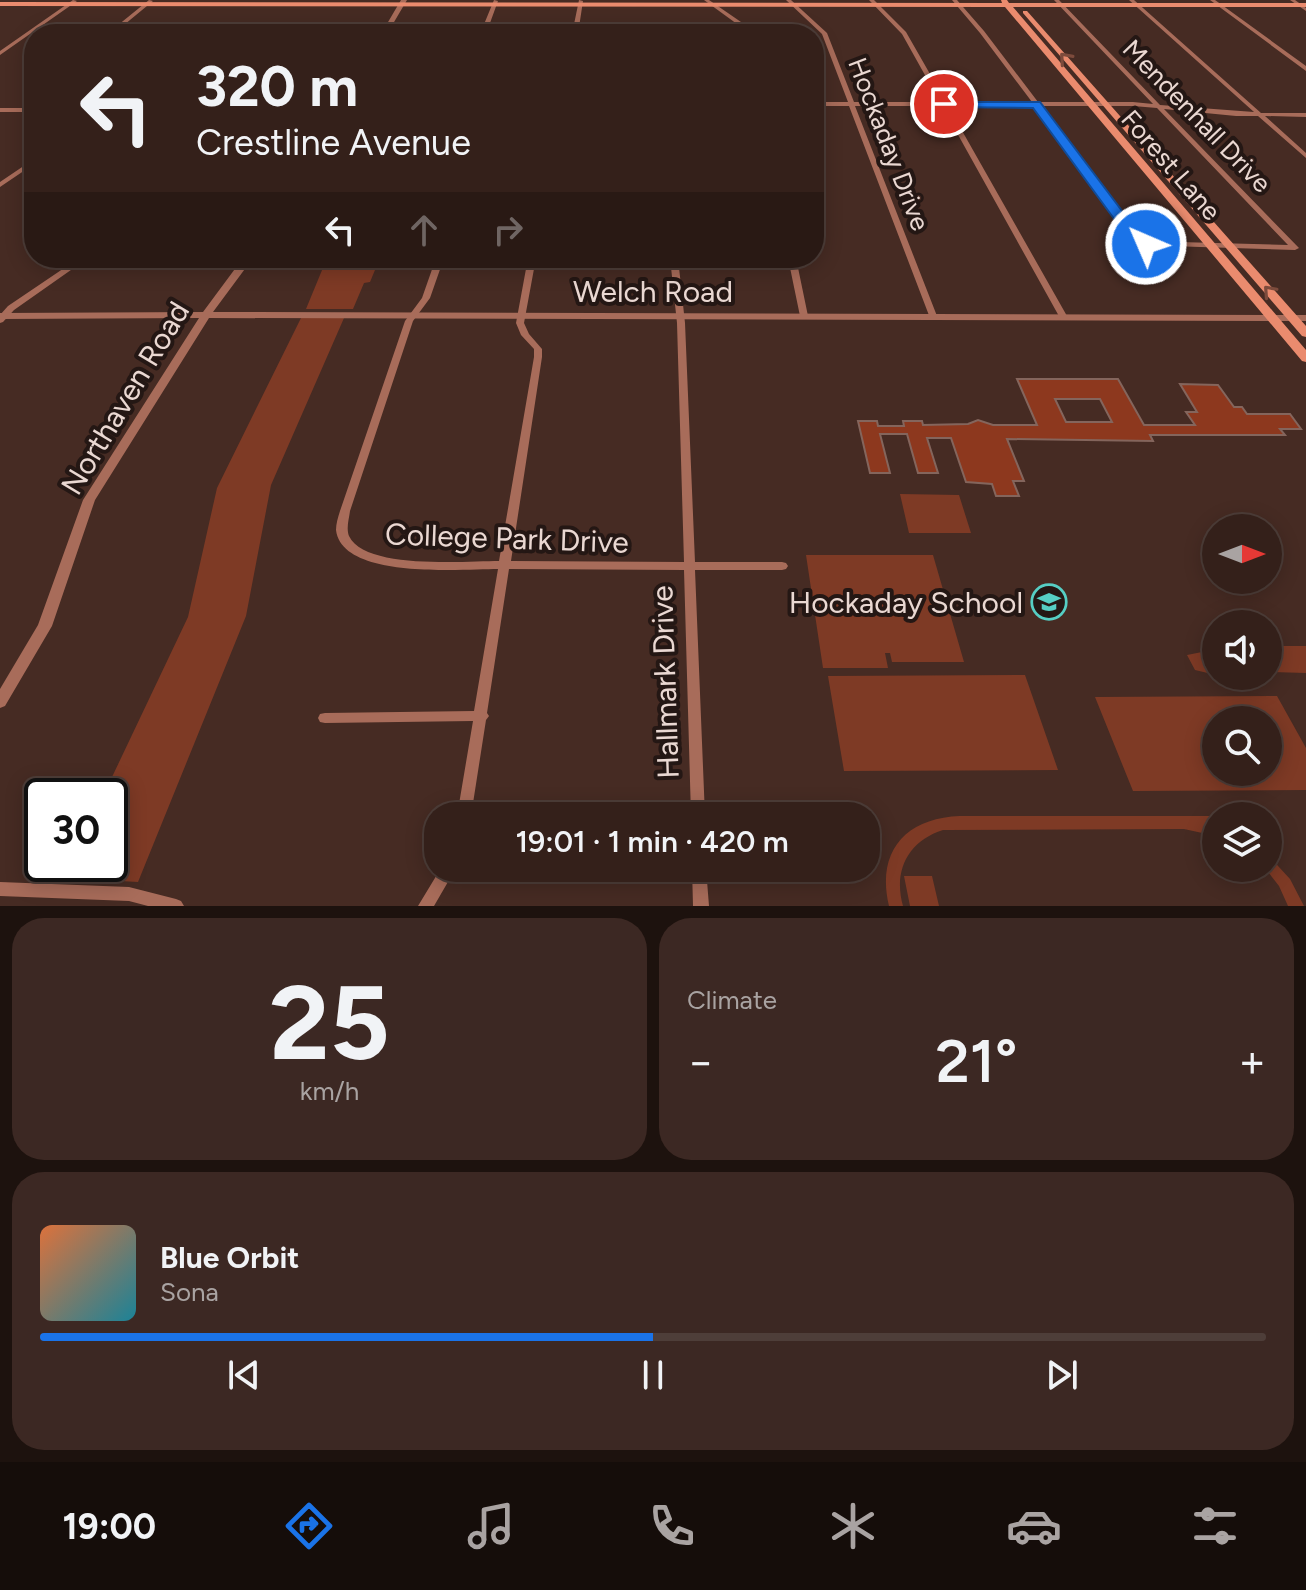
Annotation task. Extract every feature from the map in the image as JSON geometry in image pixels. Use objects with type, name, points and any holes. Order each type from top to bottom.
[{"type":"main road","points":[[1,2],[1301,4]]},
{"type":"main road","points":[[149,3],[403,2]]},
{"type":"main road","name":"Forest Lane","points":[[1010,2],[1090,104],[1306,358]]},
{"type":"main road","name":"Forest Lane","points":[[1010,2],[1105,104],[1229,246],[1300,318],[1306,333]]},
{"type":"street","points":[[42,24],[73,2]]},
{"type":"street","points":[[390,24],[403,2]]},
{"type":"street","points":[[485,24],[489,2]]},
{"type":"street","points":[[709,2],[740,24]]},
{"type":"street","name":"Hockaday Drive","points":[[789,2],[814,24]]},
{"type":"street","points":[[873,2],[904,33],[1063,316]]},
{"type":"street","points":[[956,2],[982,32],[1136,239],[1146,244],[1229,246]]},
{"type":"street","name":"Mendenhall Drive","points":[[1058,2],[1295,248],[1229,246]]},
{"type":"street","points":[[1133,2],[1306,156]]},
{"type":"street","points":[[1214,2],[1306,69]]},
{"type":"street","points":[[123,24],[149,3]]},
{"type":"street","points":[[577,24],[580,3]]},
{"type":"street","name":"Hockaday Drive","points":[[824,33],[933,316]]},
{"type":"street","points":[[0,53],[24,36]]},
{"type":"street","points":[[824,104],[1105,104],[1260,115],[1306,115]]},
{"type":"street","points":[[0,110],[24,110]]},
{"type":"street","points":[[0,185],[24,168]]},
{"type":"street","points":[[1,317],[70,268]]},
{"type":"street","name":"Northaven Road","points":[[0,702],[45,626],[89,500],[206,314],[240,268]]},
{"type":"street","name":"College Park Drive","points":[[436,268],[426,298],[412,315],[350,497],[342,530],[350,545],[365,556],[400,565],[782,566]]},
{"type":"street","points":[[467,802],[538,357],[534,342],[521,329],[530,268]]},
{"type":"street","name":"Hallmark Drive","points":[[675,268],[680,316],[697,802]]},
{"type":"street","points":[[794,268],[804,316]]},
{"type":"street","name":"Welch Road","points":[[1,317],[206,314],[1300,318]]},
{"type":"street","points":[[325,718],[482,716]]},
{"type":"street","points":[[426,906],[441,882]]},
{"type":"street","points":[[700,882],[701,906]]},
{"type":"street","points":[[0,889],[129,894],[176,906]]},
{"type":"shaded area","points":[[323,268],[376,268],[370,282],[364,283],[353,309],[306,309]]},
{"type":"shaded area","points":[[301,318],[344,318],[271,485],[246,616],[138,882],[128,881],[128,778],[112,778],[188,617],[217,488]]},
{"type":"shaded area","points":[[900,494],[959,495],[971,533],[909,533]]},
{"type":"shaded area","points":[[806,555],[933,555],[964,662],[892,662],[890,653],[885,653],[888,668],[823,668]]},
{"type":"shaded area","points":[[1282,646],[1306,646],[1306,673],[1282,672]]},
{"type":"shaded area","points":[[1202,652],[1202,672],[1195,670],[1187,655]]},
{"type":"shaded area","points":[[1025,675],[1058,770],[844,771],[828,676]]},
{"type":"shaded area","points":[[1277,696],[1306,748],[1306,790],[1133,791],[1095,697]]},
{"type":"shaded area","points":[[1202,816],[1202,833],[1184,829],[943,830],[912,850],[902,869],[900,881],[903,906],[889,906],[886,887],[891,854],[910,831],[941,818]]},
{"type":"shaded area","points":[[1282,870],[1304,906],[1288,906],[1276,882],[1282,882]]},
{"type":"shaded area","points":[[904,876],[932,876],[939,906],[910,906]]},
{"type":"building","name":"Hockaday School","points":[[1017,379],[1118,379],[1144,425],[1195,425],[1186,412],[1197,412],[1180,384],[1218,385],[1234,407],[1242,407],[1247,414],[1290,414],[1301,429],[1280,429],[1285,435],[1150,435],[1153,441],[1007,439],[1024,481],[1013,481],[1019,496],[996,496],[992,484],[966,482],[951,438],[927,438],[938,473],[918,473],[907,434],[880,434],[890,473],[870,473],[858,421],[877,421],[878,426],[904,426],[903,421],[922,421],[923,425],[968,424],[978,420],[993,425],[1037,425]],"holes":[[[1055,399],[1100,399],[1112,422],[1066,422]]]},
{"type":"place","name":"Hockaday School","points":[[1049,602]]},
{"type":"route","points":[[944,104],[1036,104],[1136,239],[1146,244]]}]
